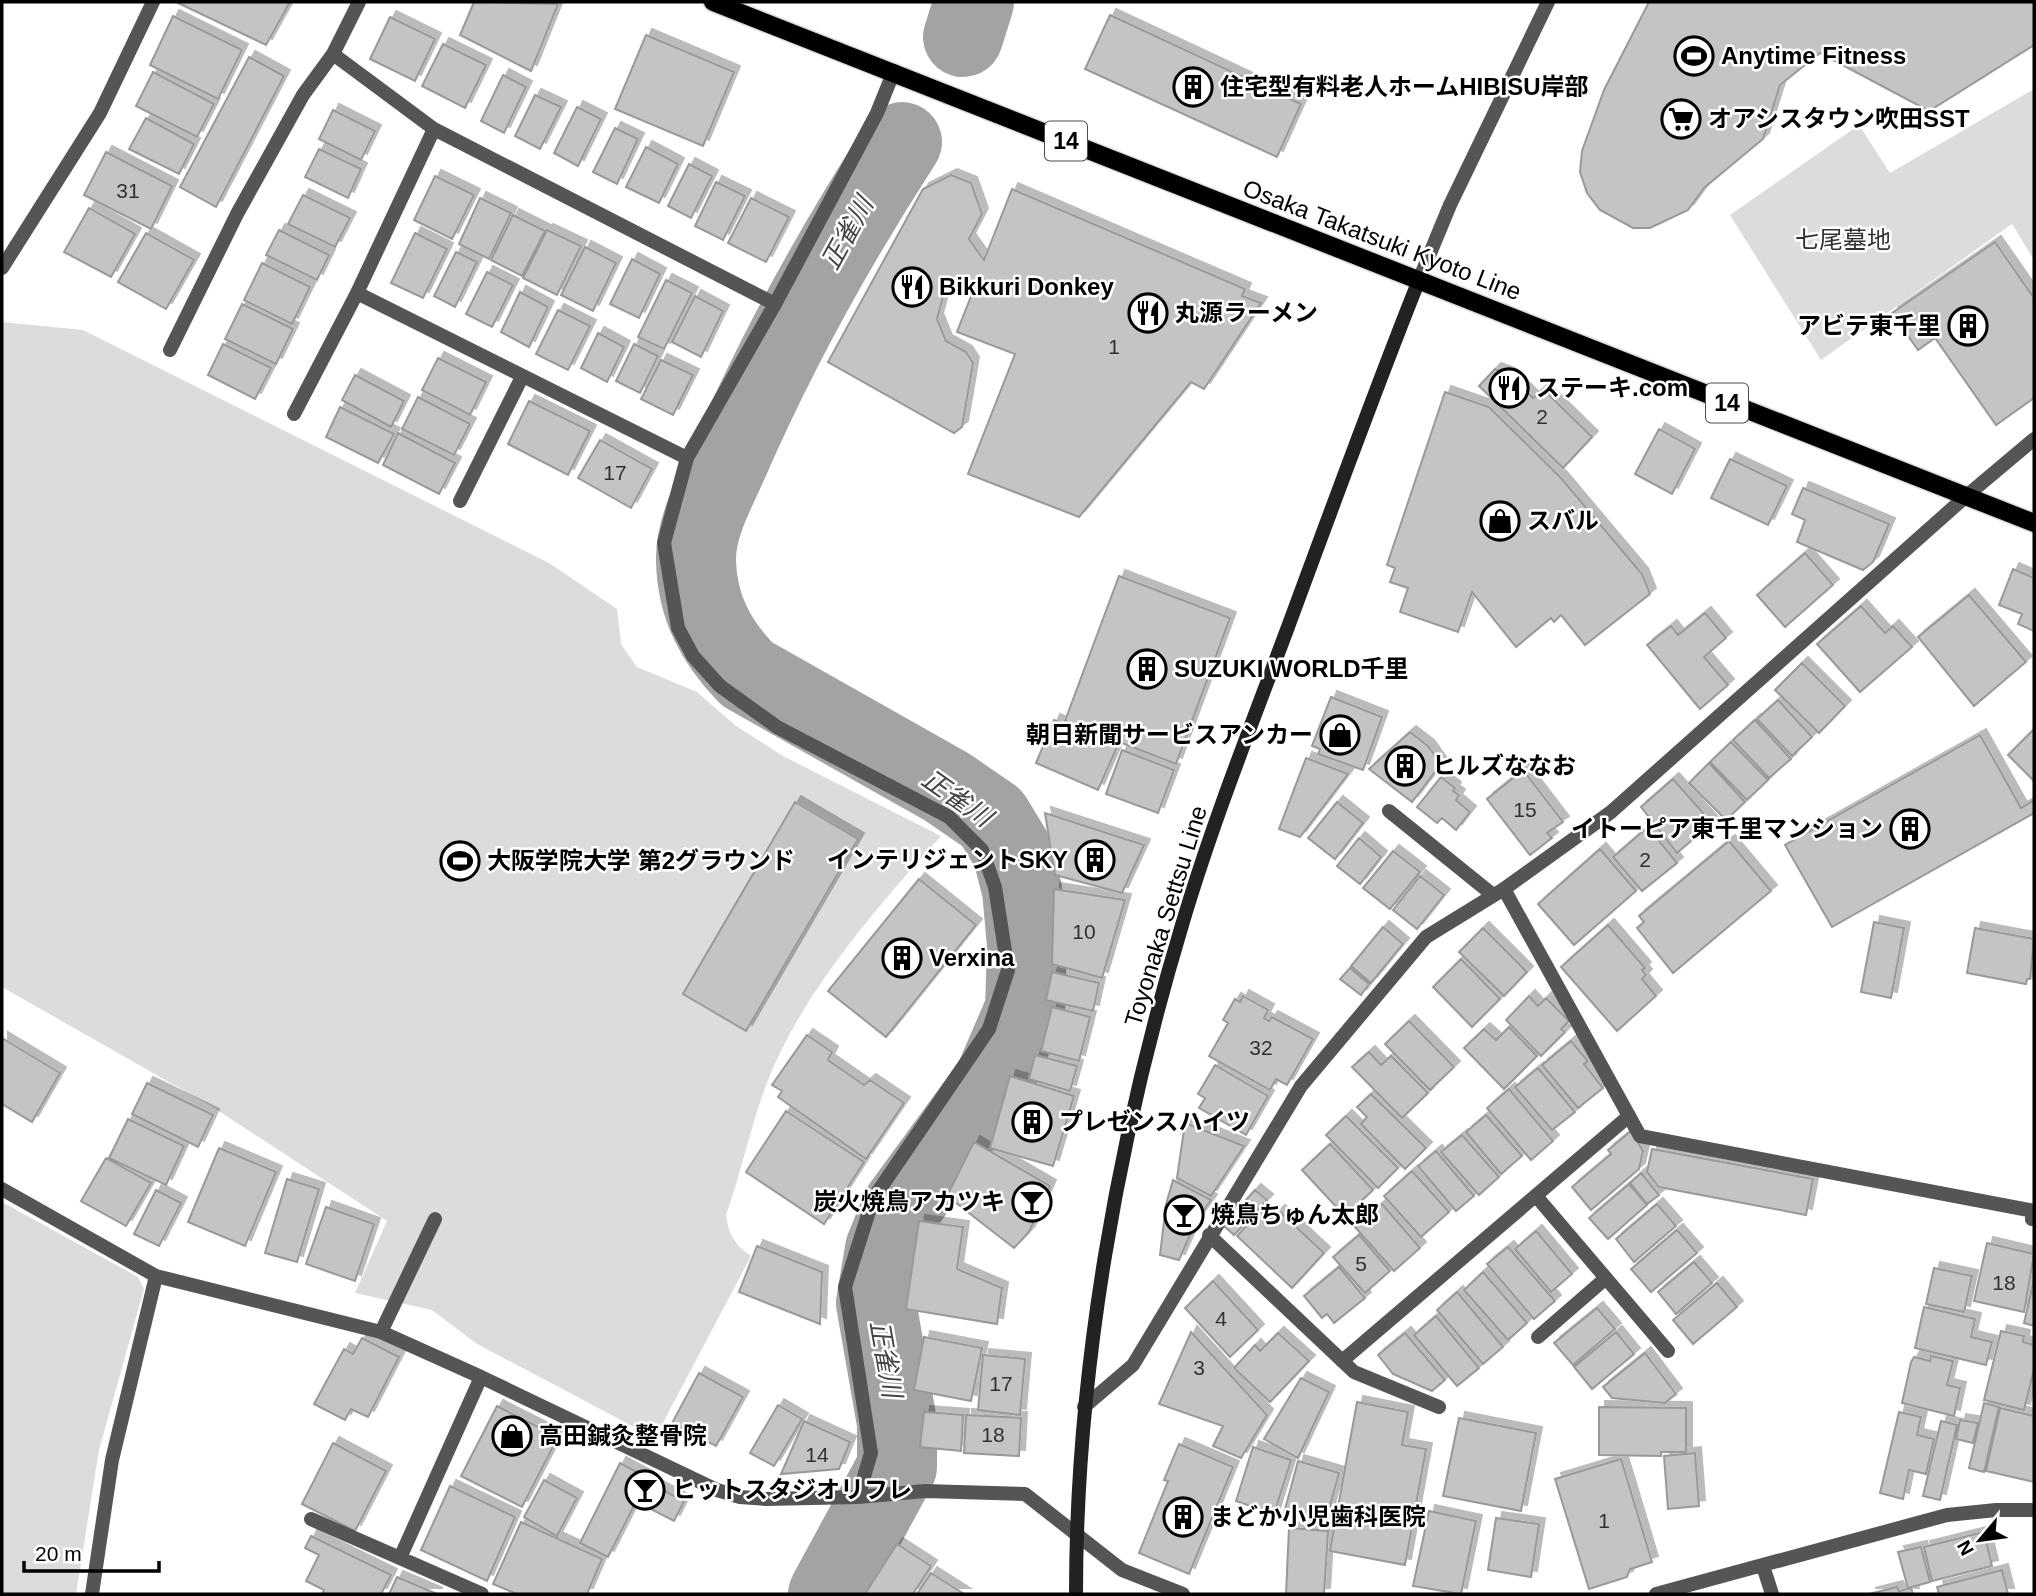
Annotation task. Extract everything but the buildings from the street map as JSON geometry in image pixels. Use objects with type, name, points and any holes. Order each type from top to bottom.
[{"type":"main road","name":"Osaka Takatsuki Kyoto Line","points":[[713,2],[894,71],[1964,498],[2034,523]]},
{"type":"main road","name":"Toyonaka Settsu Line","points":[[1076,1594],[1076,1537],[1084,1407],[1125,1140],[1182,924],[1378,382],[1419,280]]},
{"type":"street","points":[[2,268],[100,113],[153,2]]},
{"type":"street","points":[[170,350],[237,214],[289,119],[333,54],[359,2]]},
{"type":"street","points":[[1419,280],[1450,205],[1548,2]]},
{"type":"street","points":[[333,54],[435,129],[775,304]]},
{"type":"street","points":[[858,1497],[871,1453],[845,1287],[873,1199],[989,1028],[1008,970],[995,887],[982,850],[948,817],[777,727],[720,686],[693,656],[677,628],[664,543],[687,458],[775,304],[877,113],[894,71]]},
{"type":"street","points":[[294,414],[357,293],[435,129]]},
{"type":"street","points":[[357,293],[687,458]]},
{"type":"street","points":[[460,501],[522,377]]},
{"type":"street","points":[[1084,1407],[1133,1365],[1301,1086],[1426,937],[1499,892],[1611,812],[2034,439]]},
{"type":"street","points":[[1389,811],[1499,892],[1640,1136],[2034,1211],[2033,1219]]},
{"type":"street","points":[[1342,1361],[1629,1116]]},
{"type":"street","points":[[2,1189],[156,1276],[380,1332],[481,1377],[717,1490],[740,1497],[765,1499],[858,1497],[925,1491],[1025,1494],[1076,1537],[1122,1570],[1183,1594]]},
{"type":"street","points":[[1536,1196],[1668,1351]]},
{"type":"street","points":[[380,1332],[435,1219]]},
{"type":"street","points":[[1209,1235],[1354,1371],[1439,1407]]},
{"type":"street","points":[[92,1594],[112,1460],[156,1276]]},
{"type":"street","points":[[1538,1337],[1606,1278]]},
{"type":"street","points":[[400,1558],[481,1377]]},
{"type":"street","points":[[1656,1594],[1947,1516],[1996,1510],[2034,1510]]},
{"type":"street","points":[[312,1519],[482,1594]]},
{"type":"street","points":[[1763,1566],[1772,1594]]},
{"type":"green space","name":"七尾墓地","points":[[2034,89],[2034,260],[2012,224],[1821,360],[1730,215],[1859,125],[1890,173]]},
{"type":"green space","name":"大阪学院大学 第2グラウンド","points":[[2,322],[83,330],[549,563],[617,609],[621,644],[637,667],[697,692],[736,726],[783,756],[941,836],[841,954],[818,987],[780,1054],[765,1088],[726,1215],[733,1238],[751,1256],[655,1438],[477,1344],[432,1310],[355,1293],[387,1221],[211,1106],[2,987]]},
{"type":"green space","points":[[2,1202],[138,1277],[144,1289],[99,1450],[76,1594],[2,1594]]},
{"type":"waterway","name":"正雀川","points":[[963,37],[974,2]]},
{"type":"waterway","name":"正雀川","points":[[828,1594],[897,1467],[897,1423],[876,1303],[885,1249],[902,1207],[994,1081],[1025,1009],[1027,945],[1022,890],[1012,851],[992,818],[947,787],[747,674],[726,649],[710,623],[700,594],[696,561],[699,536],[711,499],[786,341],[830,260],[902,142]]},
{"type":"place","name":"Anytime Fitness","points":[[1694,56]]},
{"type":"place","name":"住宅型有料老人ホームHIBISU岸部","points":[[1193,87]]},
{"type":"place","name":"オアシスタウン吹田SST","points":[[1681,119]]},
{"type":"place","name":"Bikkuri Donkey","points":[[912,287]]},
{"type":"place","name":"丸源ラーメン","points":[[1148,313]]},
{"type":"place","name":"アビテ東千里","points":[[1968,326]]},
{"type":"place","name":"ステーキ.com","points":[[1509,388]]},
{"type":"place","name":"スバル","points":[[1500,521]]},
{"type":"place","name":"SUZUKI WORLD千里","points":[[1147,669]]},
{"type":"place","name":"朝日新聞サービスアンカー","points":[[1340,735]]},
{"type":"place","name":"ヒルズななお","points":[[1405,766]]},
{"type":"place","name":"イトーピア東千里マンション","points":[[1910,829]]},
{"type":"place","name":"インテリジェントSKY","points":[[1095,860]]},
{"type":"place","name":"大阪学院大学 第2グラウンド","points":[[460,861]]},
{"type":"place","name":"Verxina","points":[[902,958]]},
{"type":"place","name":"プレゼンスハイツ","points":[[1032,1122]]},
{"type":"place","name":"炭火焼鳥アカツキ","points":[[1032,1202]]},
{"type":"place","name":"焼鳥ちゅん太郎","points":[[1184,1215]]},
{"type":"place","name":"高田鍼灸整骨院","points":[[512,1436]]},
{"type":"place","name":"ヒットスタジオリフレ","points":[[645,1490]]},
{"type":"place","name":"まどか小児歯科医院","points":[[1183,1517]]}]
